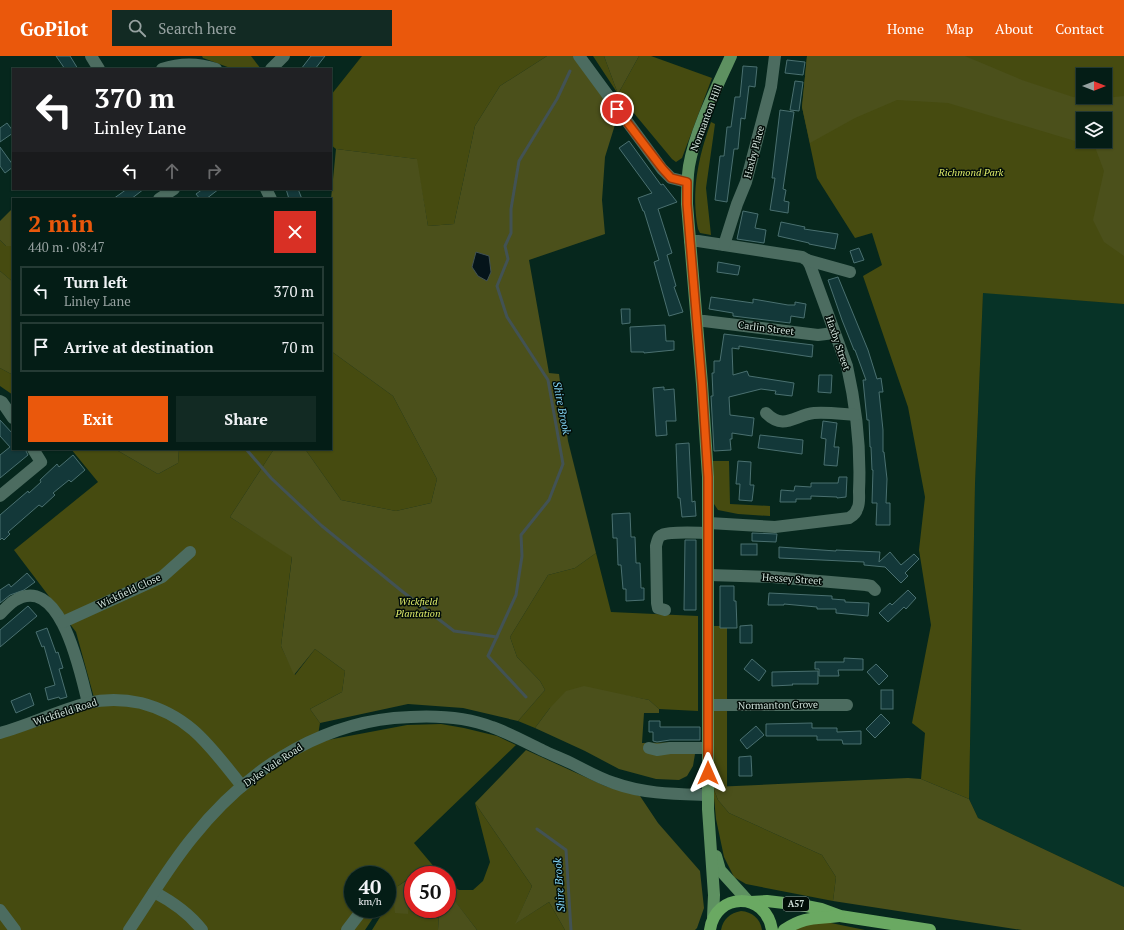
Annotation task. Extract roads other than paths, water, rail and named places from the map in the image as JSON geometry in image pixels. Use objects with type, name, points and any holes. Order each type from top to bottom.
[{"type":"highway","name":"A57","points":[[711,927],[721,908],[727,904],[738,901],[767,901],[801,905],[821,908],[840,916]]},
{"type":"highway","points":[[749,902],[760,907],[766,913],[770,920],[772,930]]},
{"type":"highway","name":"A57","points":[[784,930],[794,923],[804,919],[840,916],[930,930]]},
{"type":"main road","name":"Normanton Hill","points":[[712,845],[708,795],[709,575],[706,429],[687,204],[687,182],[696,140],[731,56]]},
{"type":"main road","points":[[712,845],[720,870],[749,902]]},
{"type":"main road","points":[[711,927],[714,895],[712,845]]},
{"type":"street","points":[[91,56],[98,68]]},
{"type":"street","points":[[272,68],[284,56]]},
{"type":"street","points":[[579,56],[662,168],[671,178],[687,182]]},
{"type":"street","name":"Haxby Place","points":[[724,245],[737,204],[746,182],[771,87],[775,56]]},
{"type":"street","points":[[165,68],[194,60],[212,68]]},
{"type":"street","points":[[161,198],[173,190]]},
{"type":"street","points":[[690,241],[802,257],[807,260],[850,272]]},
{"type":"street","name":"Haxby Street","points":[[665,610],[658,608],[657,603],[656,546],[658,538],[662,534],[708,528],[774,527],[849,518],[854,515],[858,509],[860,477],[859,450],[851,383],[847,366],[807,260]]},
{"type":"street","name":"Carlin Street","points":[[697,321],[818,335],[834,333]]},
{"type":"street","points":[[0,401],[12,417]]},
{"type":"street","points":[[766,413],[778,421],[788,422],[811,414],[826,412],[855,415]]},
{"type":"street","points":[[0,496],[41,462],[34,450]]},
{"type":"street","name":"Wickfield Close","points":[[63,622],[162,577],[190,552]]},
{"type":"street","name":"Hessey Street","points":[[709,575],[780,577],[866,585],[871,586],[874,590]]},
{"type":"street","points":[[0,614],[14,601],[26,596],[36,597],[47,603],[63,622],[76,657],[88,703]]},
{"type":"street","name":"Wickfield Road","points":[[0,733],[88,703],[118,699],[131,701],[161,709],[186,723],[209,745],[242,786]]},
{"type":"street","name":"Normanton Grove","points":[[708,705],[847,705]]},
{"type":"street","name":"Dyke Vale Road","points":[[129,930],[192,837],[218,808],[242,786],[289,752],[311,740],[342,728],[374,720],[435,716],[462,719],[490,726],[614,783],[652,792],[708,795]]},
{"type":"street","points":[[649,748],[657,750],[670,748],[708,748]]},
{"type":"street","points":[[154,892],[181,908],[202,930]]},
{"type":"street","points":[[0,910],[15,930]]},
{"type":"street","points":[[347,930],[356,918]]},
{"type":"waterway","name":"Shire Brook","points":[[526,697],[488,656],[516,595],[522,556],[521,535],[549,500],[563,464],[548,380],[507,317],[497,286],[508,259],[505,246],[511,233],[511,209],[519,161],[557,99],[570,71]]},
{"type":"waterway","points":[[247,450],[271,478],[322,526],[403,592],[454,631],[497,637]]},
{"type":"waterway","name":"Shire Brook","points":[[537,829],[566,850],[571,930]]},
{"type":"park label","name":"Richmond Park","points":[[971,172]]},
{"type":"park label","name":"Wickfield Plantation","points":[[418,606]]}]
